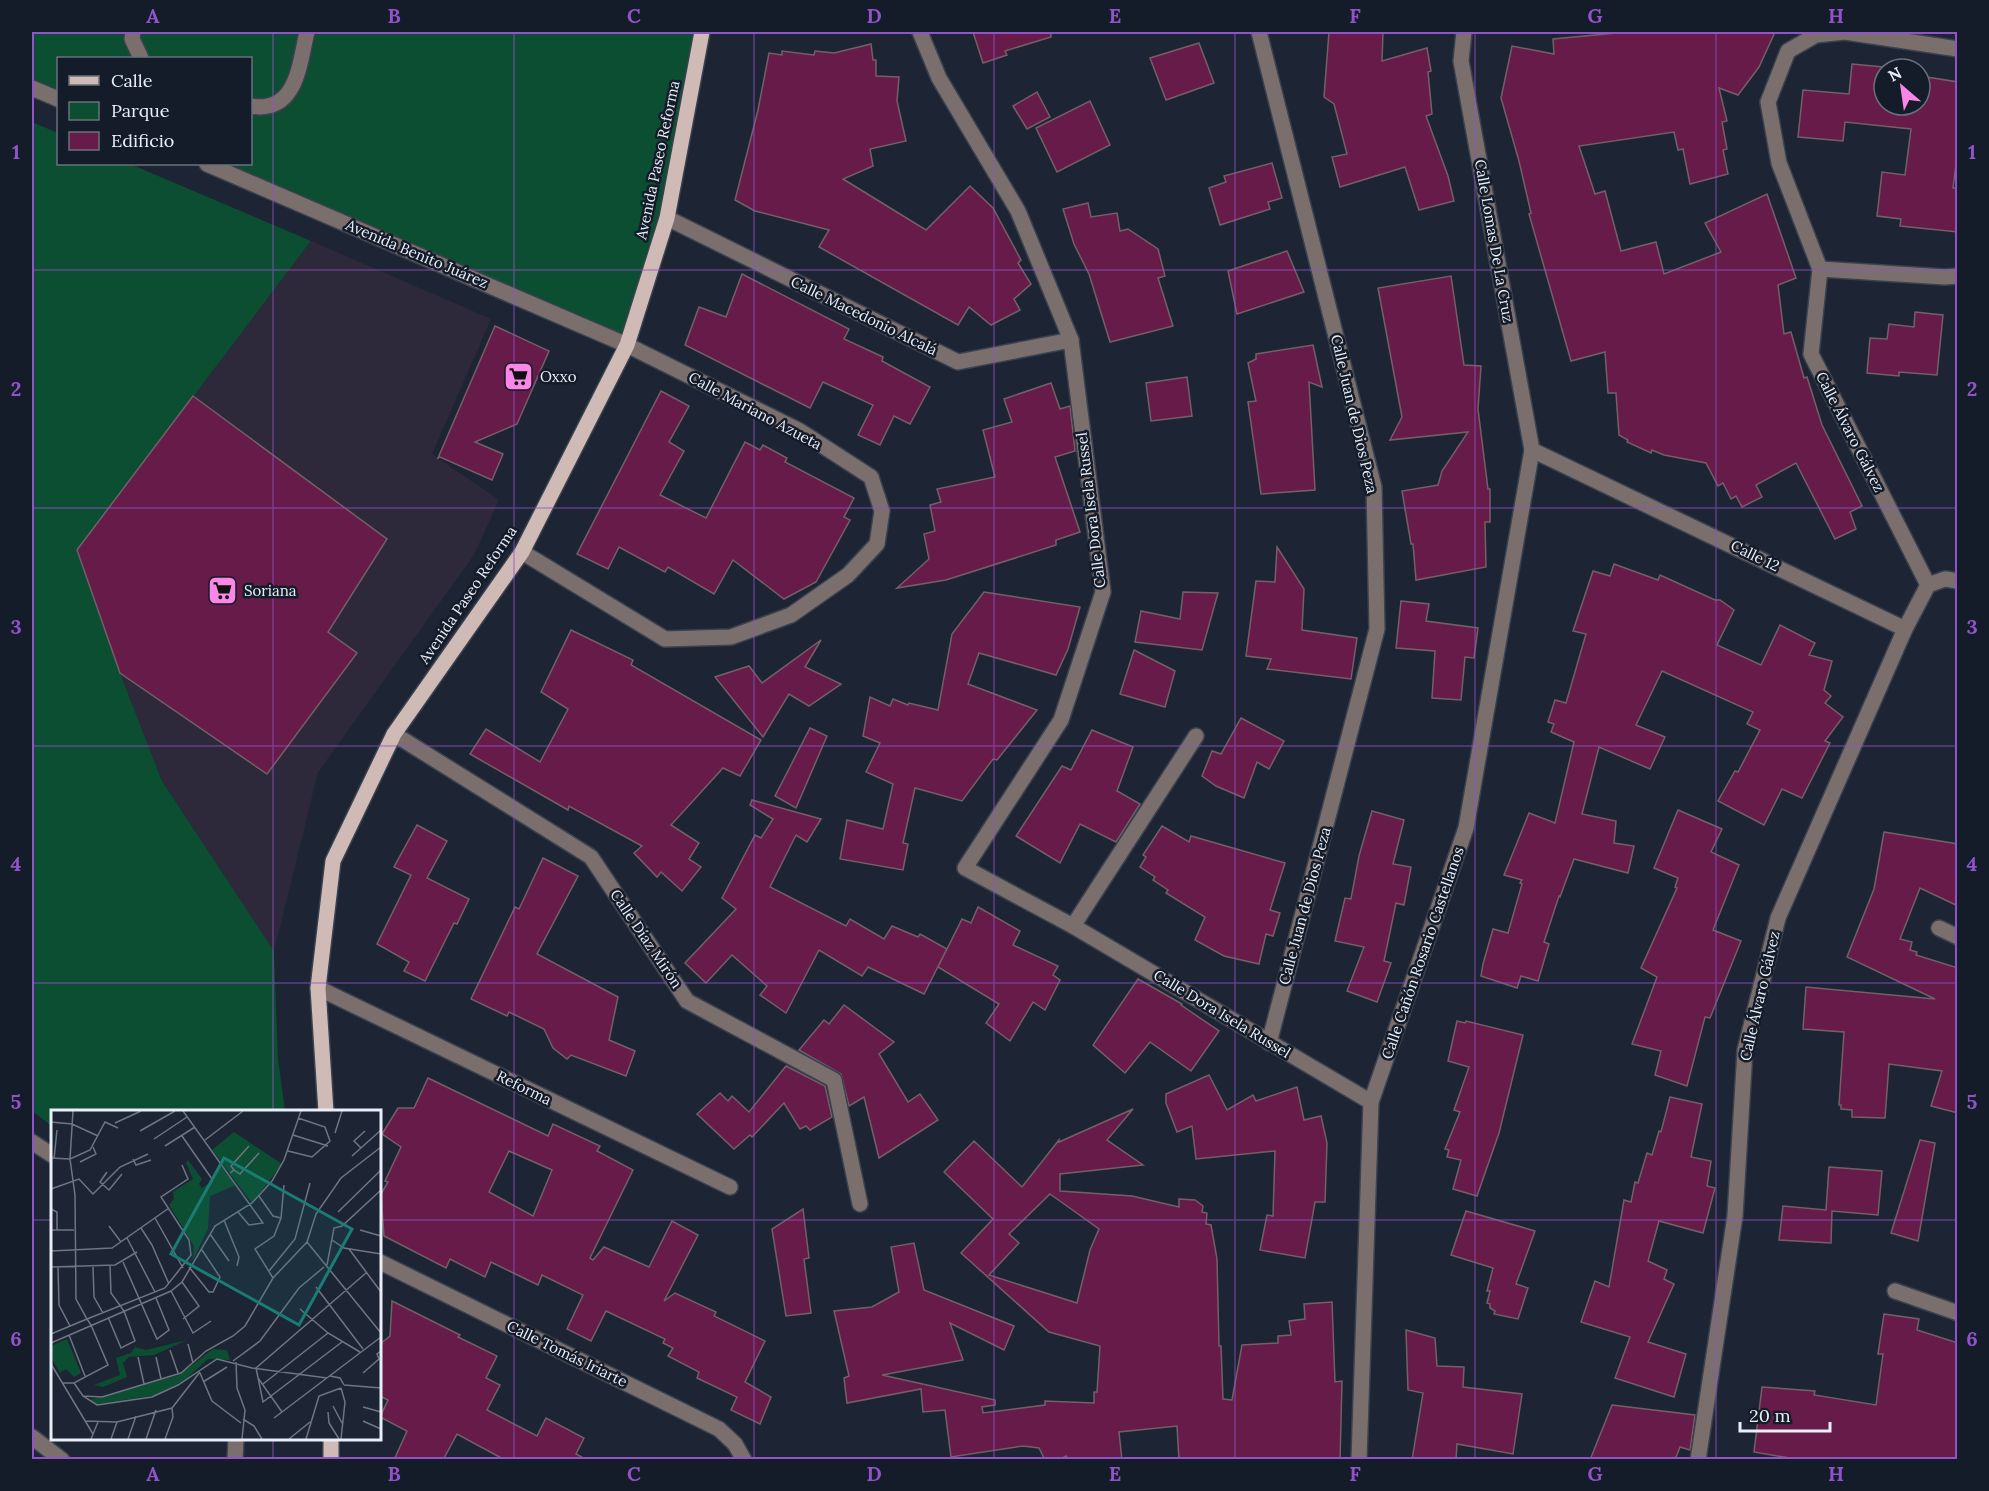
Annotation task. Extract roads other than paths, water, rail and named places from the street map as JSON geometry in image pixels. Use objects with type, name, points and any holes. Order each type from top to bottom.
[{"type":"main road","name":"Avenida Paseo Reforma","points":[[326,1110],[318,988],[333,861],[394,734],[522,552],[627,345],[667,218],[702,32]]},
{"type":"main road","points":[[331,1440],[331,1460]]},
{"type":"street","points":[[133,32],[132,39],[141,57]]},
{"type":"street","points":[[252,106],[269,107],[283,101],[294,84],[307,32]]},
{"type":"street","name":"Calle Dora Isela Russel","points":[[920,32],[939,78],[1018,211],[1071,340],[1102,592],[1061,720],[965,868],[1073,926],[1371,1102]]},
{"type":"street","name":"Calle Juan de Dios Peza","points":[[1259,32],[1374,487],[1377,628],[1269,1043]]},
{"type":"street","name":"Calle Lomas De La Cruz","points":[[1464,32],[1461,61],[1532,450]]},
{"type":"street","points":[[1958,49],[1845,32],[1816,35],[1788,51],[1768,102],[1779,163],[1820,269],[1958,276]]},
{"type":"street","points":[[32,88],[57,99]]},
{"type":"street","name":"Avenida Benito Juárez","points":[[209,165],[627,345]]},
{"type":"street","name":"Calle Macedonio Alcalá","points":[[667,218],[958,362],[1071,340]]},
{"type":"street","name":"Calle Álvaro Gálvez","points":[[1820,269],[1811,354],[1928,585]]},
{"type":"street","name":"Calle Mariano Azueta","points":[[522,552],[665,639],[731,637],[791,615],[848,575],[877,544],[882,511],[871,477],[800,431],[627,345]]},
{"type":"street","name":"Calle 12","points":[[1532,450],[1905,628]]},
{"type":"street","name":"Calle Cañón Rosario Castellanos","points":[[1359,1460],[1371,1102],[1466,828],[1532,450]]},
{"type":"street","points":[[1905,628],[1928,585],[1945,579],[1958,581]]},
{"type":"street","name":"Calle Álvaro Gálvez","points":[[1698,1460],[1735,1216],[1745,1050],[1750,1028],[1778,918],[1905,628]]},
{"type":"street","name":"Calle Díaz Mirón","points":[[394,734],[591,857],[687,1001],[834,1080],[860,1204]]},
{"type":"street","points":[[1073,926],[1196,736]]},
{"type":"street","points":[[1939,928],[1958,937]]},
{"type":"street","name":"Reforma","points":[[318,988],[730,1187]]},
{"type":"street","points":[[32,1142],[51,1154]]},
{"type":"street","name":"Calle Tomás Iriarte","points":[[381,1262],[719,1429],[735,1444],[744,1460]]},
{"type":"street","points":[[1895,1291],[1958,1313]]},
{"type":"street","points":[[32,1437],[62,1460]]},
{"type":"street","points":[[235,1460],[236,1440]]},
{"type":"place","name":"Oxxo","points":[[519,377]]},
{"type":"place","name":"Soriana","points":[[223,591]]}]
